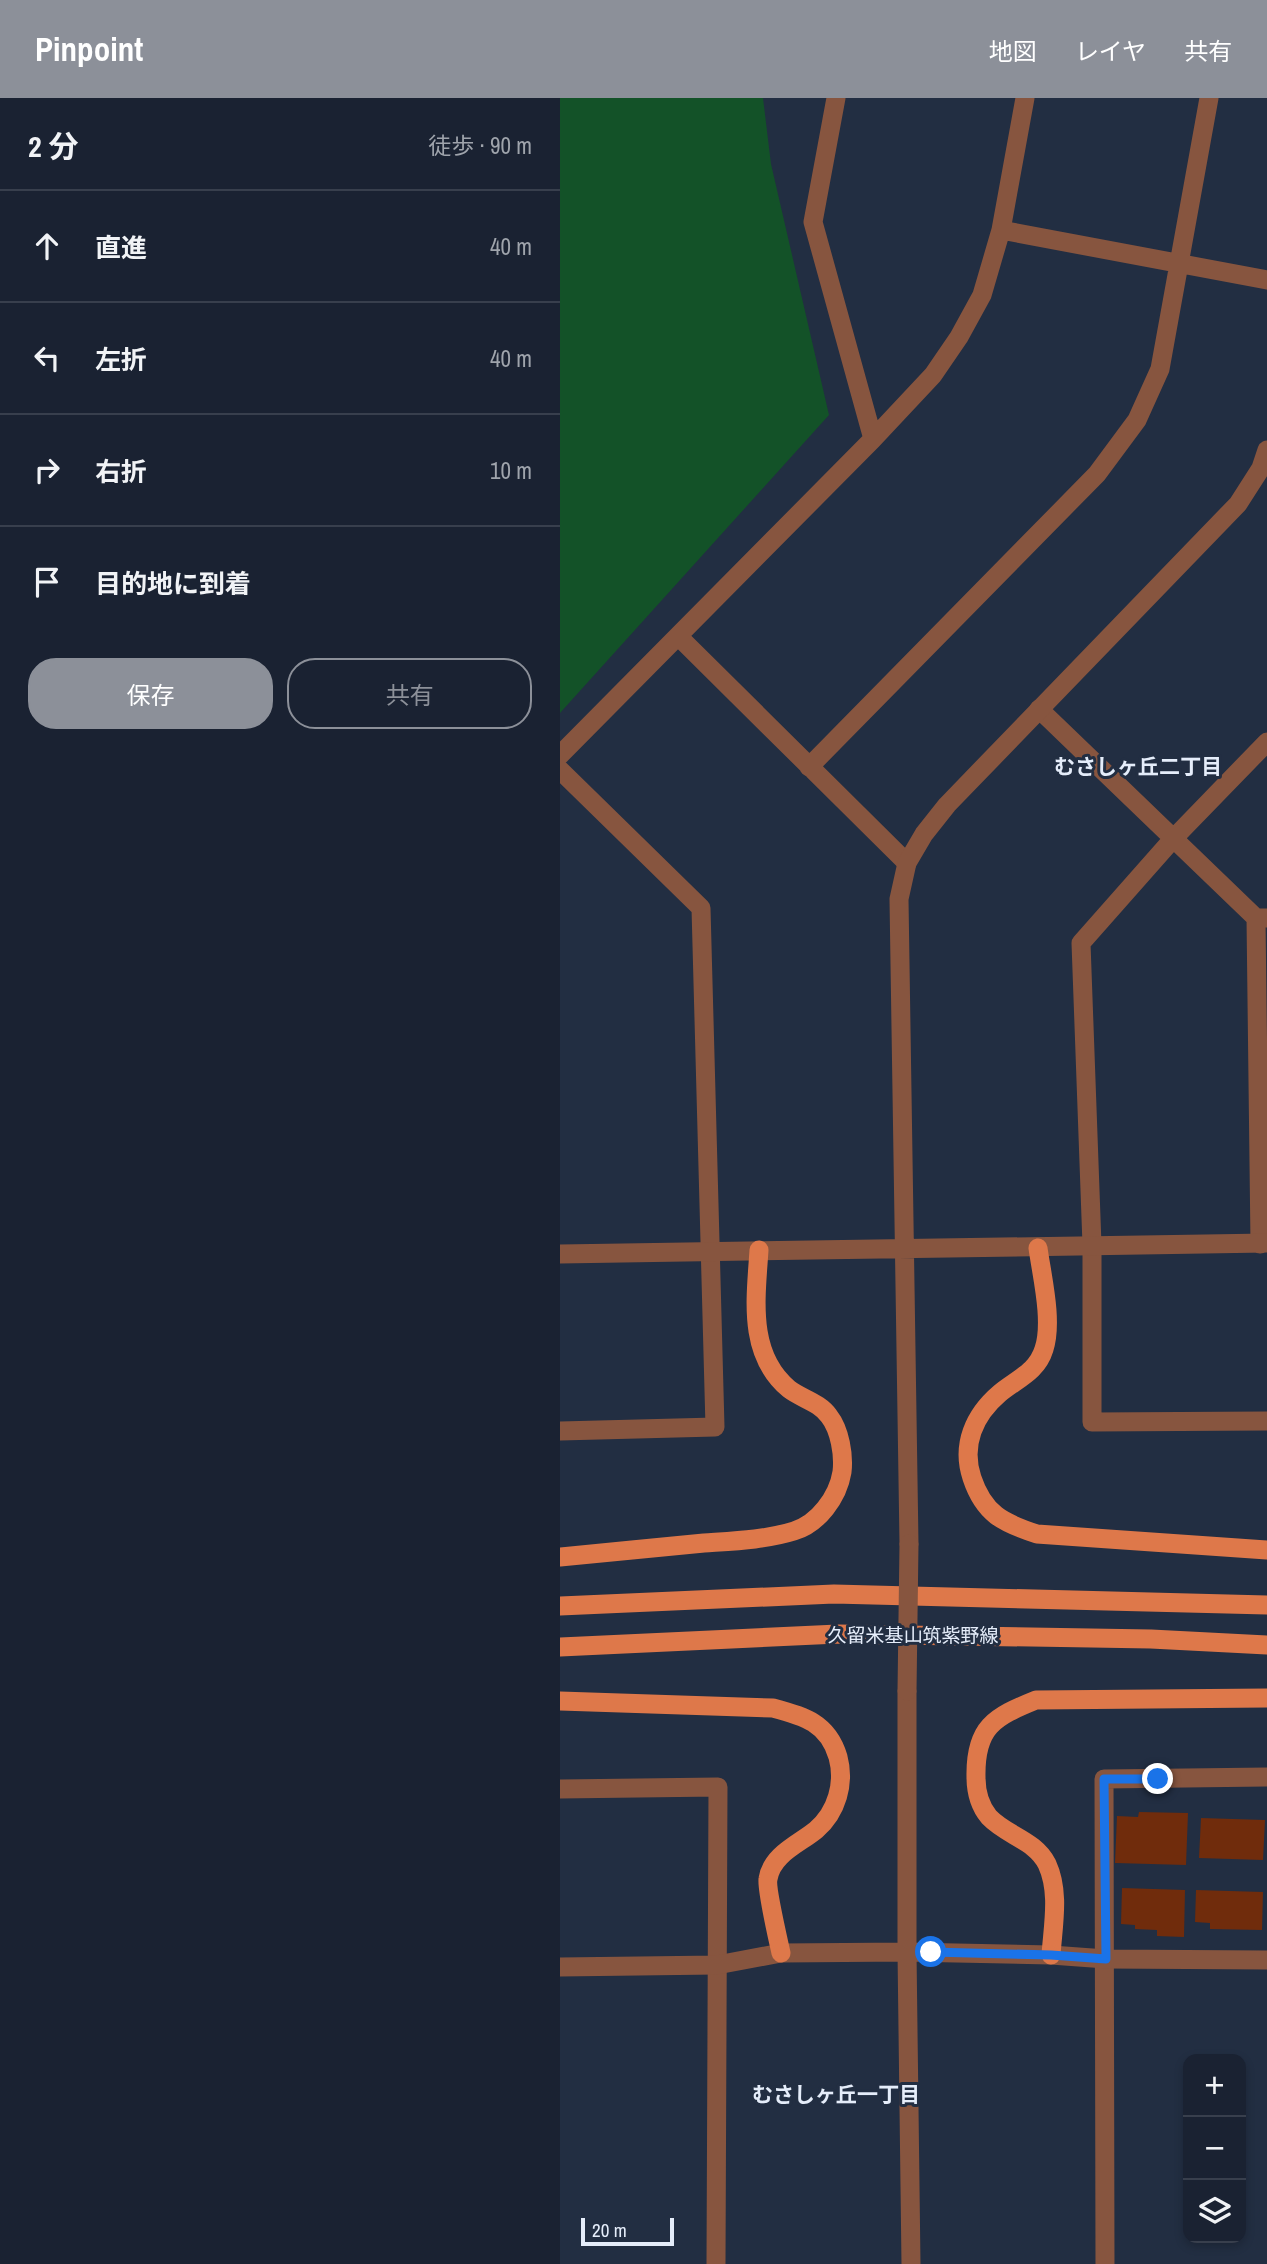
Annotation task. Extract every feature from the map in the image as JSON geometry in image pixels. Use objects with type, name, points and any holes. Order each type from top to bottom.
[{"type":"main road","points":[[1038,1248],[1047,1319],[1044,1349],[1032,1371],[987,1407],[975,1423],[967,1443],[969,1469],[986,1506],[1004,1523],[1037,1534],[1267,1550]]},
{"type":"main road","points":[[560,1557],[759,1538],[795,1531],[812,1522],[831,1501],[841,1478],[843,1460],[838,1436],[829,1416],[811,1400],[790,1390],[771,1368],[758,1339],[755,1311],[759,1250]]},
{"type":"main road","name":"久留米基山筑紫野線","points":[[560,1606],[835,1594],[1267,1605]]},
{"type":"main road","name":"久留米基山筑紫野線","points":[[560,1647],[838,1633],[1267,1644]]},
{"type":"main road","points":[[1051,1955],[1054,1884],[1046,1864],[1038,1849],[989,1817],[976,1793],[977,1746],[988,1728],[1003,1713],[1036,1700],[1267,1698]]},
{"type":"main road","points":[[560,1701],[774,1708],[804,1717],[819,1726],[830,1739],[842,1774],[832,1812],[817,1829],[791,1846],[778,1860],[768,1879],[781,1953]]},
{"type":"street","points":[[836,98],[813,222],[873,439]]},
{"type":"street","points":[[560,755],[933,375],[959,337],[982,295],[1001,230],[1025,98]]},
{"type":"street","points":[[809,767],[1097,474],[1137,420],[1160,369],[1209,98]]},
{"type":"street","points":[[1001,230],[1267,281]]},
{"type":"street","points":[[911,2264],[907,1952],[909,1544],[899,899],[907,863],[923,834],[947,805],[1238,504],[1265,464]]},
{"type":"street","points":[[678,636],[907,863]]},
{"type":"street","points":[[560,1254],[1264,1243],[1261,918],[1172,840],[1039,709]]},
{"type":"street","points":[[1267,742],[1172,840],[1081,943],[1093,1245],[1092,1422],[1267,1421]]},
{"type":"street","points":[[560,770],[701,908],[715,1427],[560,1431]]},
{"type":"street","points":[[1105,2264],[1104,1779],[1267,1777]]},
{"type":"street","points":[[560,1789],[718,1787],[716,2264]]},
{"type":"street","points":[[560,1967],[717,1965],[781,1953],[907,1952],[1106,1959],[1267,1960]]},
{"type":"green space","points":[[560,98],[763,98],[771,164],[829,415],[560,713]]},
{"type":"building","points":[[1139,1812],[1188,1813],[1186,1865],[1115,1863],[1117,1816],[1138,1817]]},
{"type":"building","points":[[1201,1818],[1265,1820],[1263,1860],[1199,1858]]},
{"type":"building","points":[[1122,1888],[1185,1890],[1184,1937],[1157,1936],[1157,1930],[1135,1929],[1135,1925],[1121,1924]]},
{"type":"building","points":[[1196,1890],[1263,1892],[1262,1930],[1210,1929],[1210,1923],[1195,1922]]},
{"type":"district","name":"むさしヶ丘二丁目","points":[[1138,767]]},
{"type":"district","name":"むさしヶ丘一丁目","points":[[836,2095]]},
{"type":"route","points":[[931,1952],[1106,1959],[1104,1779],[1158,1779]]}]
